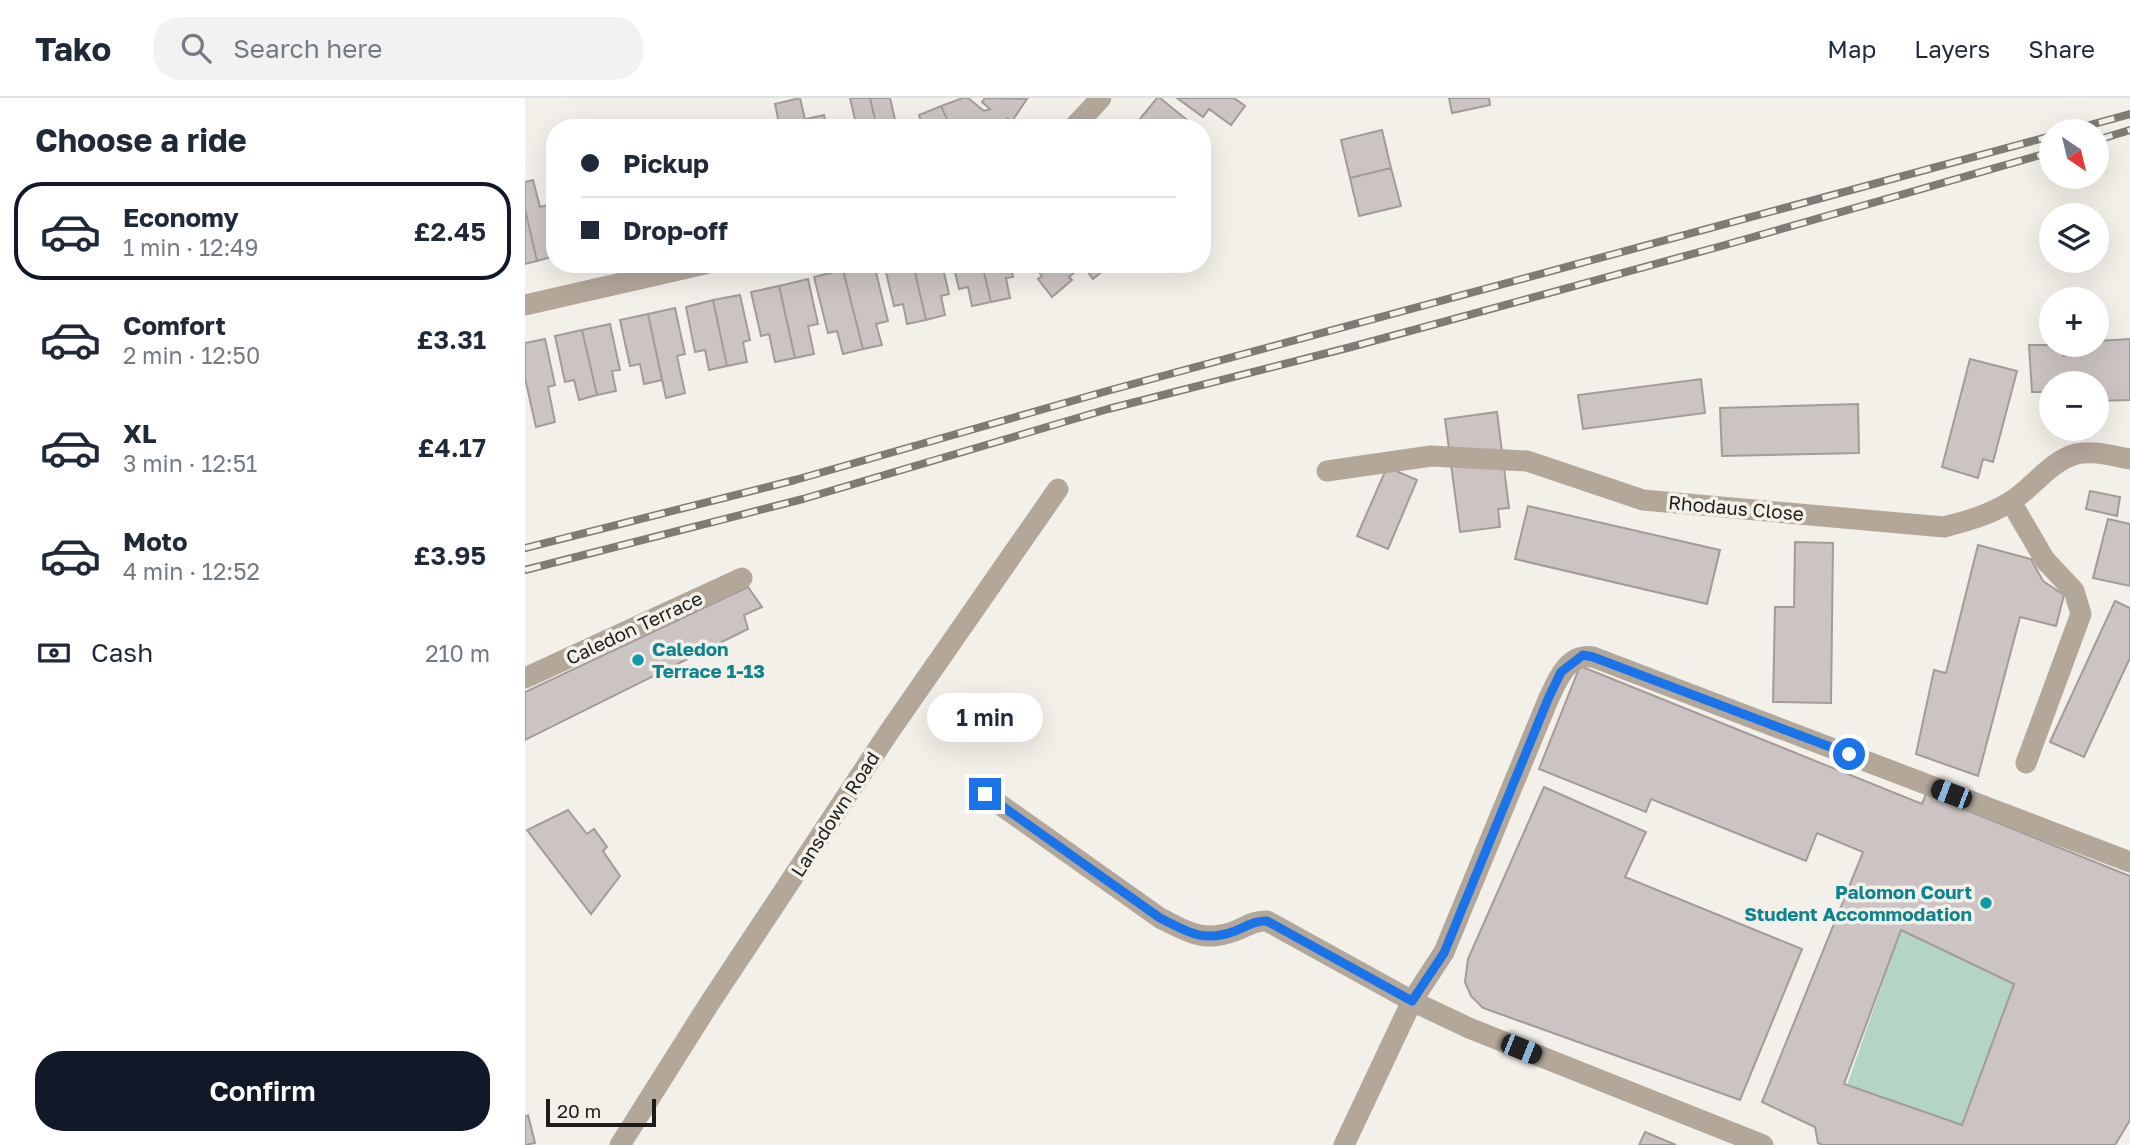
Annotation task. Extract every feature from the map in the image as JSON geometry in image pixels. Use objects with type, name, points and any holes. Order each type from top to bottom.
[{"type":"street","points":[[1081,119],[1101,98]]},
{"type":"street","points":[[525,305],[665,273]]},
{"type":"street","name":"Rhodaus Close","points":[[1327,471],[1431,456],[1527,461],[1643,500],[1944,527],[1981,517],[2011,502],[2060,462],[2076,454],[2093,453],[2130,458]]},
{"type":"street","name":"Lansdown Road","points":[[619,1145],[889,732],[1058,489]]},
{"type":"street","points":[[2011,502],[2045,560],[2074,590],[2081,614],[2026,763]]},
{"type":"street","name":"Caledon Terrace","points":[[525,678],[742,578]]},
{"type":"street","points":[[1344,1145],[1412,1001],[1444,953],[1561,672],[1583,655],[2130,862]]},
{"type":"street","points":[[985,794],[1160,918],[1190,933],[1207,938],[1220,936],[1239,930],[1253,921],[1267,921],[1412,1001],[1469,1028],[1763,1145]]},
{"type":"green space","points":[[1901,930],[2014,984],[1962,1125],[1847,1085]]},
{"type":"building","points":[[800,98],[805,119],[778,119],[775,104]]},
{"type":"building","points":[[850,98],[870,98],[875,119],[855,119]]},
{"type":"building","points":[[870,98],[890,98],[895,119],[875,119]]},
{"type":"building","points":[[968,98],[984,111],[990,109],[982,102],[985,98],[1027,99],[1013,119],[947,119],[941,106]]},
{"type":"building","points":[[1157,98],[1160,98],[1186,119],[1140,119]]},
{"type":"building","points":[[1177,98],[1234,98],[1245,106],[1231,125],[1209,109],[1203,117]]},
{"type":"building","points":[[1449,98],[1489,98],[1490,105],[1452,113]]},
{"type":"building","points":[[941,106],[947,119],[920,119],[919,115]]},
{"type":"building","points":[[824,115],[825,119],[806,119]]},
{"type":"building","points":[[1382,130],[1391,168],[1350,178],[1341,140]]},
{"type":"building","points":[[1391,168],[1401,206],[1359,216],[1350,178]]},
{"type":"building","points":[[533,180],[540,207],[546,206],[546,258],[537,261],[525,209],[525,182]]},
{"type":"building","points":[[525,209],[537,261],[525,264]]},
{"type":"building","points":[[844,273],[876,273],[888,321],[876,324],[882,345],[863,349]]},
{"type":"building","points":[[844,273],[863,349],[843,354],[837,331],[828,333],[814,277]]},
{"type":"building","points":[[886,273],[915,273],[926,320],[907,324],[903,304],[894,306]]},
{"type":"building","points":[[915,273],[944,273],[949,294],[941,296],[945,315],[926,320]]},
{"type":"building","points":[[955,273],[984,273],[991,302],[972,306],[968,287],[959,289]]},
{"type":"building","points":[[984,273],[1012,273],[1013,277],[1006,278],[1010,298],[991,302]]},
{"type":"building","points":[[1040,273],[1074,273],[1069,277],[1072,280],[1052,297],[1038,279],[1042,276]]},
{"type":"building","points":[[1089,273],[1100,273],[1093,279]]},
{"type":"building","points":[[808,279],[818,324],[808,326],[814,354],[795,358],[779,286]]},
{"type":"building","points":[[779,286],[795,358],[775,362],[769,334],[761,336],[751,292]]},
{"type":"building","points":[[740,295],[750,340],[743,342],[747,362],[727,366],[713,300]]},
{"type":"building","points":[[713,300],[727,366],[709,370],[705,350],[695,352],[686,307]]},
{"type":"building","points":[[675,308],[685,354],[677,356],[685,393],[666,398],[648,314]]},
{"type":"building","points":[[648,314],[662,380],[644,384],[640,364],[630,366],[620,320]]},
{"type":"building","points":[[610,324],[620,370],[612,371],[616,391],[597,395],[582,330]]},
{"type":"building","points":[[582,330],[597,395],[579,400],[574,380],[565,382],[555,336]]},
{"type":"building","points":[[545,339],[555,385],[548,387],[555,422],[536,427],[525,378],[525,343]]},
{"type":"building","points":[[2130,339],[2130,400],[2109,401],[2109,371],[2039,371],[2039,392],[2032,392],[2029,345],[2039,345],[2039,357],[2109,357],[2109,340]]},
{"type":"building","points":[[1970,359],[2017,371],[1993,462],[1983,459],[1978,478],[1942,467]]},
{"type":"building","points":[[1701,379],[1705,413],[1583,429],[1578,395]]},
{"type":"building","points":[[1858,404],[1859,453],[1722,456],[1720,408]]},
{"type":"building","points":[[1497,412],[1509,508],[1498,509],[1500,527],[1460,532],[1445,419]]},
{"type":"building","points":[[1387,467],[1417,480],[1388,549],[1357,536]]},
{"type":"building","points":[[2090,491],[2120,497],[2117,516],[2086,509]]},
{"type":"building","points":[[1528,506],[1720,550],[1707,604],[1515,559]]},
{"type":"building","points":[[2108,519],[2130,524],[2130,586],[2093,578]]},
{"type":"building","points":[[1795,542],[1833,543],[1831,703],[1773,702],[1775,607],[1794,607]]},
{"type":"building","points":[[1978,545],[2031,559],[2043,581],[2064,595],[2056,626],[2020,617],[1978,776],[1916,754],[1934,670],[1946,673]]},
{"type":"building","name":"Caledon Terrace 1-13","points":[[748,587],[762,607],[744,615],[748,629],[525,740],[525,692]]},
{"type":"building","points":[[2115,601],[2130,608],[2130,658],[2084,757],[2050,742]]},
{"type":"building","name":"Palomon Court Student Accommodation","points":[[1580,666],[1922,804],[1926,794],[2130,876],[2130,1120],[2115,1145],[1818,1143],[1815,1127],[1762,1102],[1863,852],[1817,833],[1806,861],[1651,799],[1646,812],[1539,769]],"holes":[[[1901,930],[2014,984],[1962,1125],[1844,1084]]]},
{"type":"building","points":[[1544,787],[1646,832],[1625,877],[1802,949],[1740,1100],[1483,1008],[1471,996],[1465,982],[1468,959]]},
{"type":"building","points":[[568,810],[587,834],[594,829],[607,847],[603,851],[620,876],[591,914],[527,830]]},
{"type":"building","points":[[528,1115],[535,1143],[525,1145],[525,1117]]},
{"type":"building","points":[[1645,1132],[1676,1145],[1639,1145]]},
{"type":"railway","points":[[2109,120],[2130,114]]},
{"type":"railway","points":[[2109,136],[2130,130]]},
{"type":"railway","points":[[525,548],[795,480],[1107,391],[2039,139]]},
{"type":"railway","points":[[525,570],[803,499],[1108,409],[1351,347],[2039,155]]},
{"type":"place","name":"Caledon Terrace 1-13","points":[[638,660]]},
{"type":"place","name":"Palomon Court Student Accommodation","points":[[1986,903]]},
{"type":"route","points":[[985,794],[1160,918],[1190,933],[1207,938],[1220,936],[1239,930],[1253,921],[1267,921],[1412,1001],[1444,953],[1561,672],[1583,655],[1849,754]]}]
